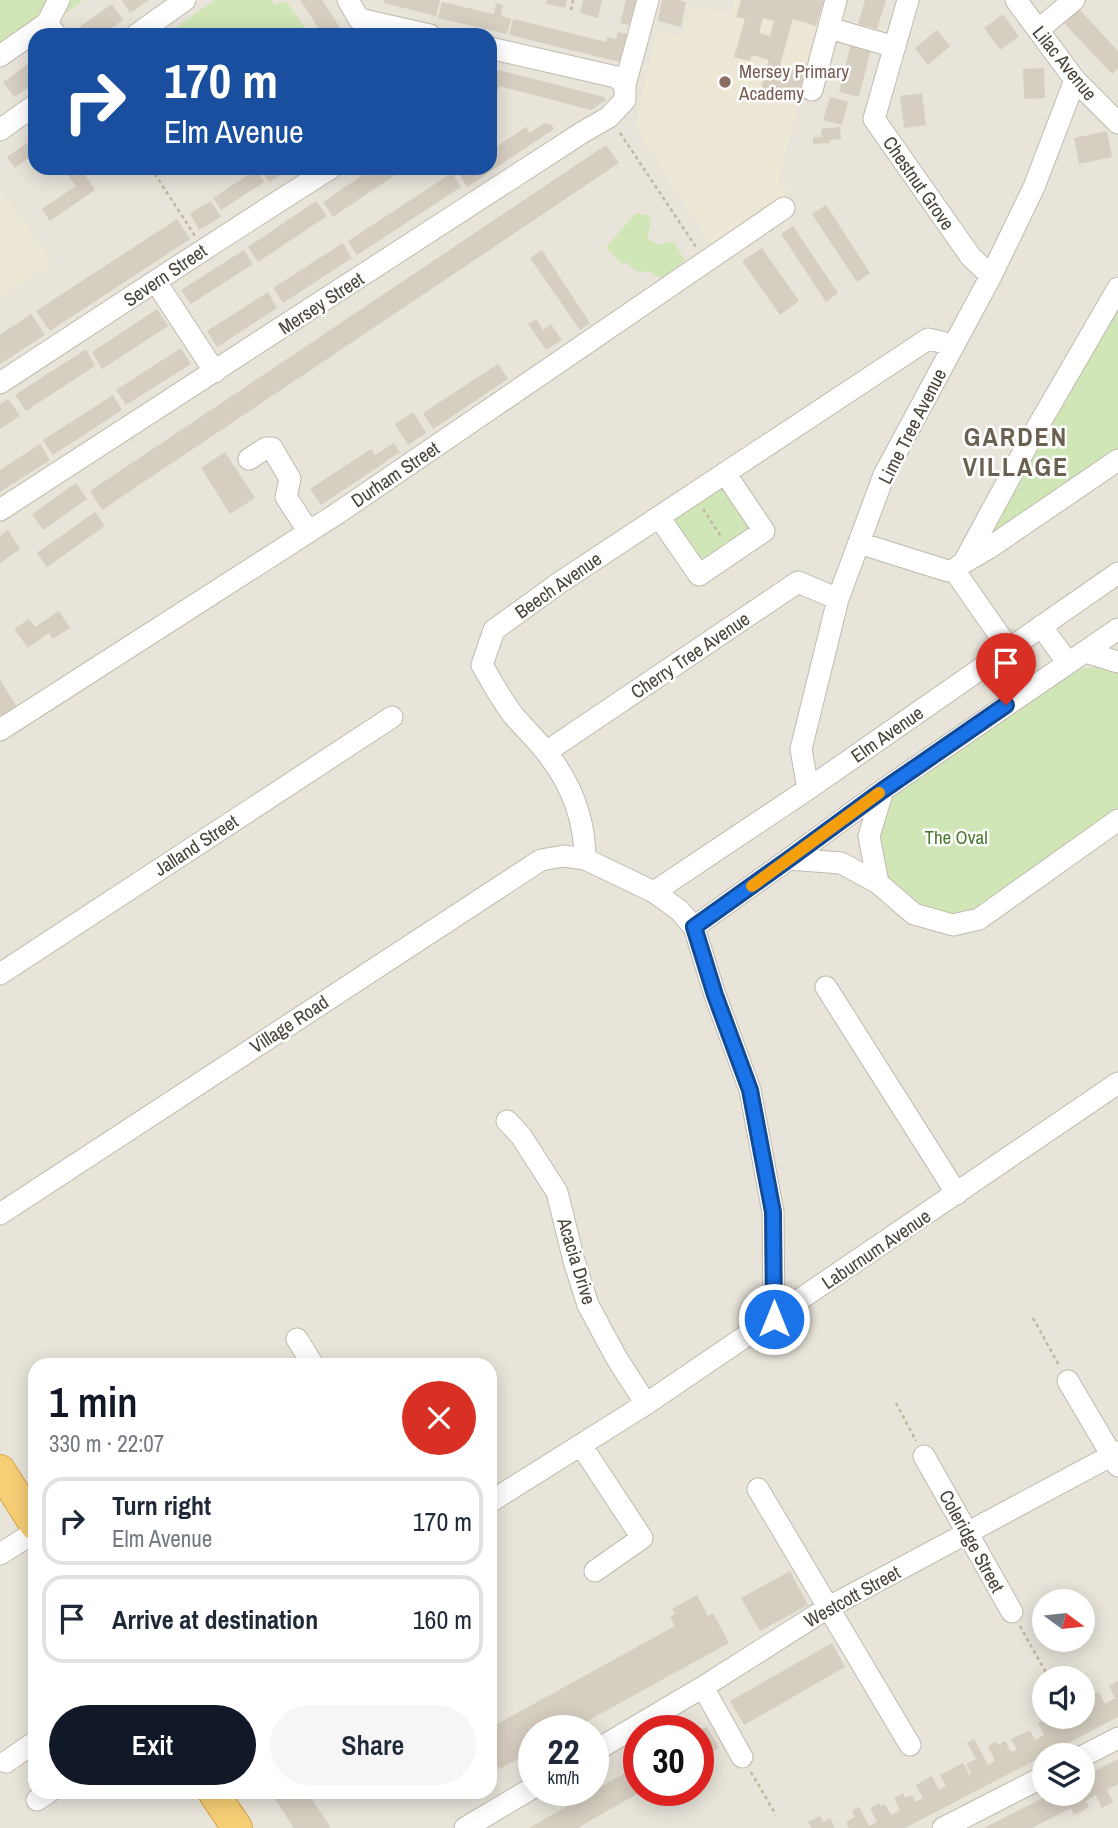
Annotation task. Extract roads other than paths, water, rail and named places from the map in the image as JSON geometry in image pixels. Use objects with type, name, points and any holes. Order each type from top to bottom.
[{"type":"highway","points":[[0,1470],[28,1514]]},
{"type":"highway","points":[[218,1799],[237,1828]]},
{"type":"street","points":[[51,28],[59,0]]},
{"type":"street","points":[[146,28],[185,0]]},
{"type":"street","points":[[348,0],[359,19],[399,28]]},
{"type":"street","points":[[497,50],[620,81],[648,0]]},
{"type":"street","points":[[812,90],[836,0]]},
{"type":"street","name":"Chestnut Grove","points":[[908,0],[874,119],[971,257],[990,276]]},
{"type":"street","name":"Lilac Avenue","points":[[1016,0],[1075,80],[1118,122]]},
{"type":"street","points":[[1038,30],[1074,0]]},
{"type":"street","points":[[829,28],[895,47]]},
{"type":"street","points":[[0,56],[28,41]]},
{"type":"street","name":"Lime Tree Avenue","points":[[808,789],[801,749],[838,600],[884,475],[1034,187],[1075,80]]},
{"type":"street","name":"Mersey Street","points":[[0,510],[609,117],[625,100],[620,81]]},
{"type":"street","points":[[0,130],[28,110]]},
{"type":"street","name":"Severn Street","points":[[0,383],[202,249],[320,175]]},
{"type":"street","name":"Durham Street","points":[[0,730],[309,532],[784,208]]},
{"type":"street","points":[[156,282],[215,372]]},
{"type":"street","points":[[959,566],[1118,288]]},
{"type":"street","name":"Beech Avenue","points":[[585,859],[581,818],[564,777],[513,714],[482,665],[494,629],[559,583],[928,339],[954,345]]},
{"type":"street","points":[[249,459],[266,448],[272,448],[290,479],[286,497],[309,532]]},
{"type":"street","points":[[859,543],[948,571],[1000,541],[1118,460]]},
{"type":"street","points":[[659,517],[699,575],[764,531],[725,473]]},
{"type":"street","points":[[959,566],[1009,649]]},
{"type":"street","name":"Elm Avenue","points":[[654,892],[808,789],[1118,573]]},
{"type":"street","name":"Cherry Tree Avenue","points":[[546,752],[798,582],[838,600]]},
{"type":"street","points":[[1041,626],[1077,657],[1118,662]]},
{"type":"street","points":[[694,927],[883,790],[1118,629]]},
{"type":"street","name":"Jalland Street","points":[[0,974],[391,717]]},
{"type":"street","points":[[878,883],[869,836],[883,790]]},
{"type":"street","points":[[789,859],[841,863],[878,883],[914,914],[953,925],[979,919],[1118,820]]},
{"type":"street","name":"Village Road","points":[[0,1214],[541,860],[564,856],[585,859]]},
{"type":"street","points":[[585,859],[654,892],[679,909],[694,927],[715,995],[750,1090],[773,1212],[774,1319]]},
{"type":"street","points":[[826,987],[957,1194]]},
{"type":"street","name":"Laburnum Avenue","points":[[497,1498],[774,1319],[1118,1083]]},
{"type":"street","name":"Acacia Drive","points":[[507,1121],[521,1136],[557,1192],[588,1305],[616,1357],[646,1404]]},
{"type":"street","points":[[297,1339],[309,1358]]},
{"type":"street","points":[[1068,1381],[1116,1458]]},
{"type":"street","points":[[582,1444],[642,1538],[595,1571]]},
{"type":"street","name":"Coleridge Street","points":[[924,1456],[1012,1612]]},
{"type":"street","name":"Westcott Street","points":[[609,1743],[829,1607],[1116,1458]]},
{"type":"street","points":[[758,1489],[910,1745]]},
{"type":"street","points":[[0,1554],[28,1536]]},
{"type":"street","points":[[703,1687],[742,1758]]},
{"type":"street","points":[[1095,1750],[1118,1738]]},
{"type":"street","points":[[6,1762],[28,1747]]},
{"type":"street","points":[[943,1828],[1032,1783]]},
{"type":"street","points":[[466,1828],[518,1797]]},
{"type":"place","name":"Mersey Primary Academy","points":[[725,82]]},
{"type":"district","name":"GARDEN VILLAGE","points":[[1016,452]]},
{"type":"park label","name":"The Oval","points":[[956,837]]}]
